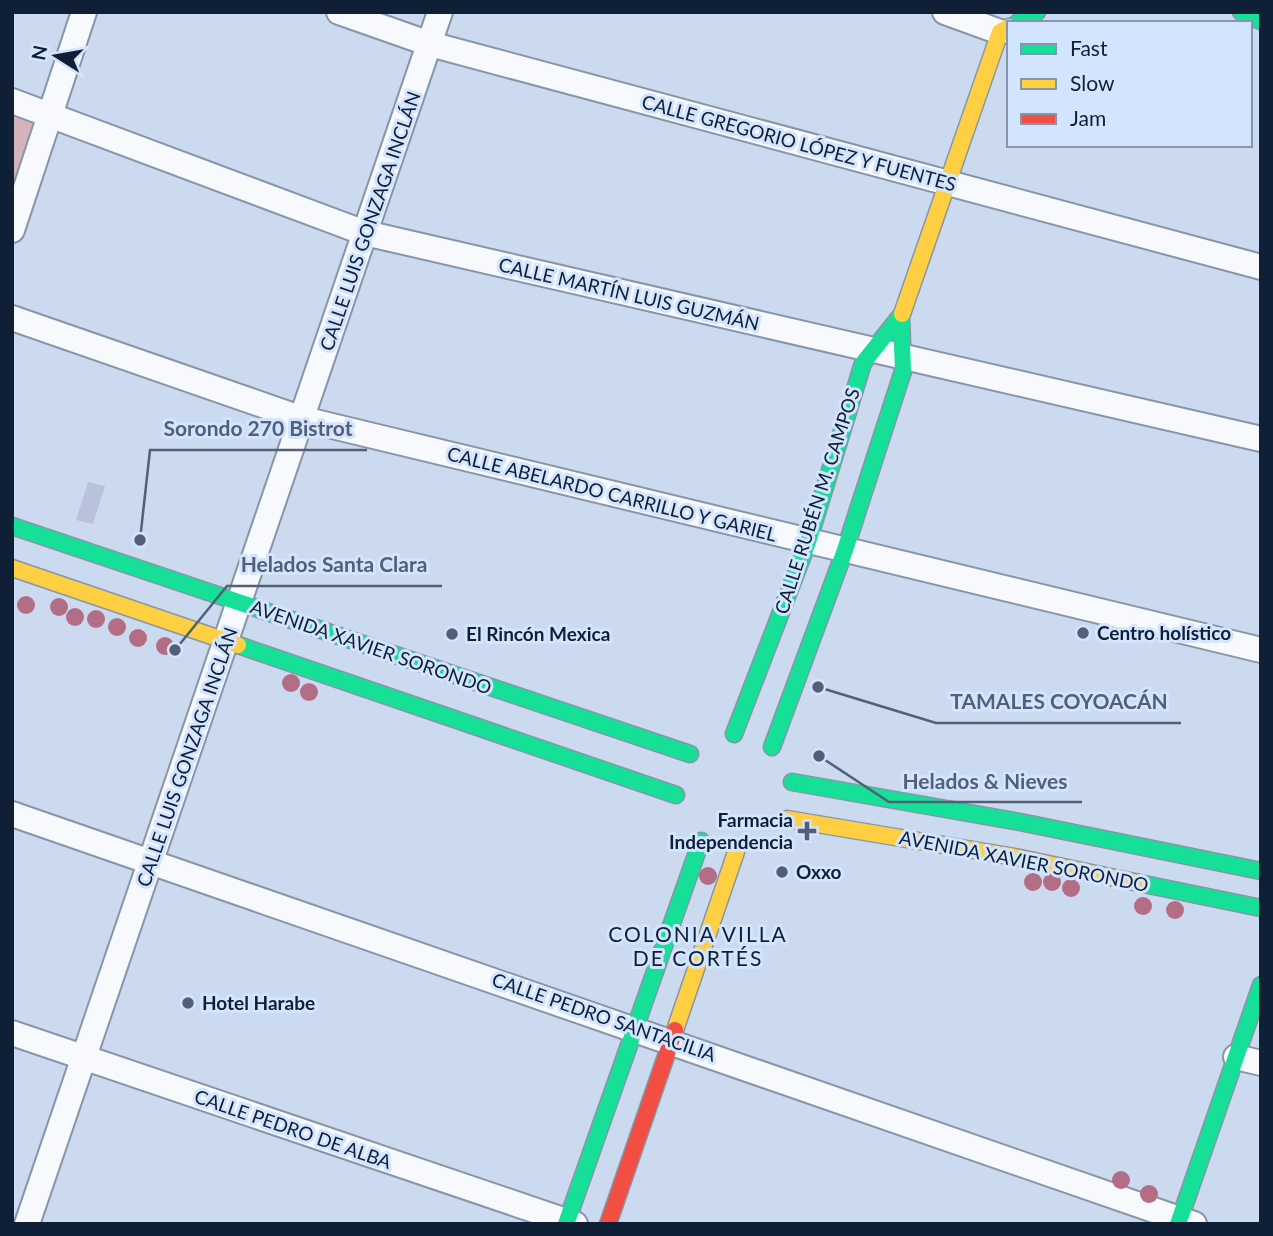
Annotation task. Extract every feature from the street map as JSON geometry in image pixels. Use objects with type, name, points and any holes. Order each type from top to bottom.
[{"type":"street","points":[[12,230],[85,12]]},
{"type":"street","name":"CALLE GREGORIO LÓPEZ Y FUENTES","points":[[340,12],[430,44],[1261,267]]},
{"type":"street","name":"CALLE LUIS GONZAGA INCLÁN","points":[[27,1224],[440,12]]},
{"type":"street","points":[[945,12],[1005,23]]},
{"type":"street","points":[[1011,21],[1037,12]]},
{"type":"street","points":[[1241,12],[1261,21]]},
{"type":"street","name":"CALLE RUBÉN M. CAMPOS","points":[[901,318],[903,371],[845,551],[772,747],[754,737],[728,734],[808,542],[863,363],[901,318],[1005,23]]},
{"type":"street","name":"CALLE MARTÍN LUIS GUZMÁN","points":[[12,101],[365,233],[1261,439]]},
{"type":"street","name":"CALLE ABELARDO CARRILLO Y GARIEL","points":[[12,318],[303,419],[1261,650]]},
{"type":"street","name":"AVENIDA XAVIER SORONDO","points":[[12,526],[240,604],[684,775],[227,642],[12,568]]},
{"type":"street","points":[[772,747],[785,762],[792,782],[793,801],[787,819],[773,835]]},
{"type":"street","name":"AVENIDA XAVIER SORONDO","points":[[792,782],[1018,839],[1261,908]]},
{"type":"street","name":"CALLE PEDRO SANTACILIA","points":[[12,814],[634,1027],[1184,1222]]},
{"type":"street","name":"AVENIDA XAVIER SORONDO","points":[[787,819],[1018,839],[1261,871]]},
{"type":"street","points":[[569,1223],[696,836],[717,849],[736,852],[756,846]]},
{"type":"street","points":[[608,1224],[736,852]]},
{"type":"street","points":[[1184,1222],[1261,985]]},
{"type":"street","name":"CALLE PEDRO DE ALBA","points":[[12,1033],[569,1223]]},
{"type":"street","points":[[1236,1057],[1261,1063]]},
{"type":"shaded area","points":[[12,113],[38,122],[12,197]]},
{"type":"building","points":[[88,482],[105,486],[93,524],[76,520]]},
{"type":"traffic: fast","points":[[1021,21],[1037,12]]},
{"type":"traffic: fast","points":[[1241,12],[1261,21]]},
{"type":"traffic: fast","points":[[734,734],[808,542],[863,363],[902,314]]},
{"type":"traffic: fast","points":[[772,747],[845,550],[903,371],[901,318]]},
{"type":"traffic: fast","points":[[12,526],[690,754]]},
{"type":"traffic: fast","points":[[238,645],[676,795]]},
{"type":"traffic: fast","points":[[792,782],[1020,822],[1261,871]]},
{"type":"traffic: fast","points":[[566,1224],[701,841]]},
{"type":"traffic: fast","points":[[1139,883],[1261,908]]},
{"type":"traffic: fast","points":[[1178,1224],[1261,985]]},
{"type":"traffic: slow","points":[[902,314],[1000,32],[1007,28]]},
{"type":"traffic: slow","points":[[12,568],[238,645]]},
{"type":"traffic: slow","points":[[787,819],[1015,857],[1139,883]]},
{"type":"traffic: slow","points":[[675,1030],[736,852]]},
{"type":"traffic: jam","points":[[608,1224],[675,1030]]},
{"type":"place","name":"Sorondo 270 Bistrot","points":[[140,540]]},
{"type":"place","name":"Centro holístico","points":[[1083,633]]},
{"type":"place","name":"El Rincón Mexica","points":[[452,634]]},
{"type":"place","name":"Helados Santa Clara","points":[[175,650]]},
{"type":"place","name":"TAMALES COYOACÁN","points":[[818,687]]},
{"type":"place","name":"Helados & Nieves","points":[[819,756]]},
{"type":"place","name":"Farmacia Independencia","points":[[807,831]]},
{"type":"place","name":"Oxxo","points":[[782,872]]},
{"type":"place","name":"Hotel Harabe","points":[[188,1003]]},
{"type":"district","name":"COLONIA VILLA DE CORTÉS","points":[[698,947]]}]
